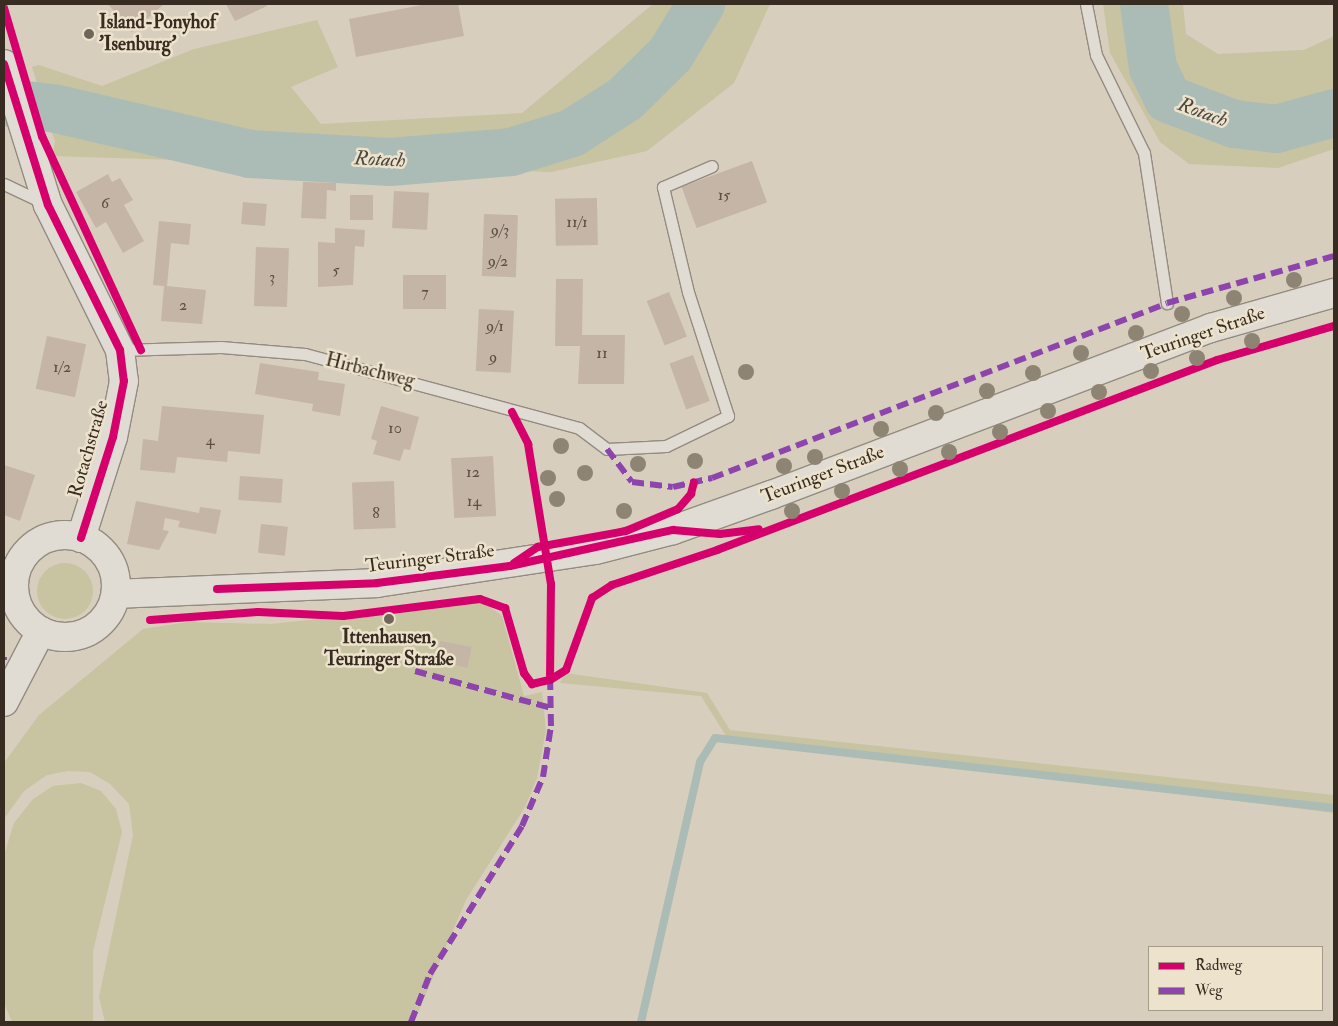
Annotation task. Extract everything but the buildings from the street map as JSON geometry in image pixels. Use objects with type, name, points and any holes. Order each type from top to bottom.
[{"type":"street","name":"Rotachstraße","points":[[4,64],[23,137],[48,205],[120,350],[124,381],[113,437],[81,538]]},
{"type":"street","name":"Teuringer Straße","points":[[116,594],[378,583],[596,550],[673,530],[762,498],[1211,328],[1334,293]]},
{"type":"street","points":[[50,538],[81,538],[99,549],[112,566],[116,594],[111,610],[88,632],[65,637],[41,632],[21,612],[10,569],[24,556],[50,538]]},
{"type":"street","points":[[4,702],[41,632]]},
{"type":"lane","points":[[1086,4],[1096,54],[1144,153],[1167,303]]},
{"type":"lane","name":"Hirbachweg","points":[[120,350],[221,347],[305,354],[579,428],[607,449],[666,446],[728,416],[688,292],[663,187],[712,166]]},
{"type":"lane","points":[[4,184],[48,205]]},
{"type":"shaded area","points":[[653,4],[770,4],[734,83],[647,151],[551,172],[52,156],[55,142],[32,67],[39,65],[102,86],[194,49],[317,20],[338,67],[291,87],[321,124],[522,113]]},
{"type":"shaded area","points":[[1103,4],[1183,4],[1186,34],[1218,54],[1304,50],[1334,36],[1334,149],[1278,168],[1189,164],[1160,142],[1110,53]]},
{"type":"shaded area","points":[[65,563],[76,565],[85,571],[91,580],[93,591],[91,602],[85,611],[76,617],[65,619],[54,617],[45,611],[39,602],[37,591],[39,580],[45,571],[54,565]]},
{"type":"shaded area","points":[[484,602],[502,616],[524,696],[542,692],[546,730],[537,778],[525,807],[466,900],[414,1022],[105,1022],[99,997],[133,835],[129,804],[110,784],[90,772],[68,771],[47,775],[24,791],[4,819],[4,763],[39,715],[143,629],[187,622],[271,624]]},
{"type":"shaded area","points":[[565,673],[707,693],[730,730],[1334,795],[1334,813],[726,736],[701,696],[560,683]]},
{"type":"shaded area","points":[[81,783],[101,791],[116,809],[122,832],[93,951],[93,1022],[12,1022],[4,1003],[4,855],[14,823],[33,799],[53,786]]},
{"type":"waterway","name":"Rotach","points":[[4,102],[57,109],[250,154],[390,162],[511,152],[572,133],[625,99],[670,55],[701,4]]},
{"type":"waterway","name":"Rotach","points":[[1144,4],[1153,68],[1168,99],[1234,124],[1276,129],[1334,113]]},
{"type":"waterway","points":[[641,1022],[700,762],[715,738],[1334,808]]},
{"type":"marked path","points":[[607,449],[632,482],[673,487],[712,478],[1167,303],[1334,256]]},
{"type":"marked path","points":[[415,671],[551,708]]},
{"type":"marked path","points":[[411,1022],[430,974],[522,826],[543,777],[551,726],[550,676]]},
{"type":"cycle path","points":[[4,8],[42,136],[141,350]]},
{"type":"cycle path","points":[[4,64],[48,205],[120,350],[124,381],[113,437],[81,538]]},
{"type":"cycle path","points":[[150,620],[258,612],[343,616],[480,599],[505,608],[524,673],[532,684],[550,680],[566,670],[592,598],[612,585],[717,550],[1217,360],[1334,326]]},
{"type":"cycle path","points":[[512,412],[528,444],[551,584],[550,680]]},
{"type":"cycle path","points":[[514,563],[538,547],[626,531],[678,509],[691,494],[694,482]]},
{"type":"cycle path","points":[[217,589],[377,583],[510,566],[673,530],[720,534],[759,529]]},
{"type":"place","name":"Island-Ponyhof 'Isenburg'","points":[[89,34]]},
{"type":"place","name":"Ittenhausen, Teuringer Straße","points":[[389,619]]}]
